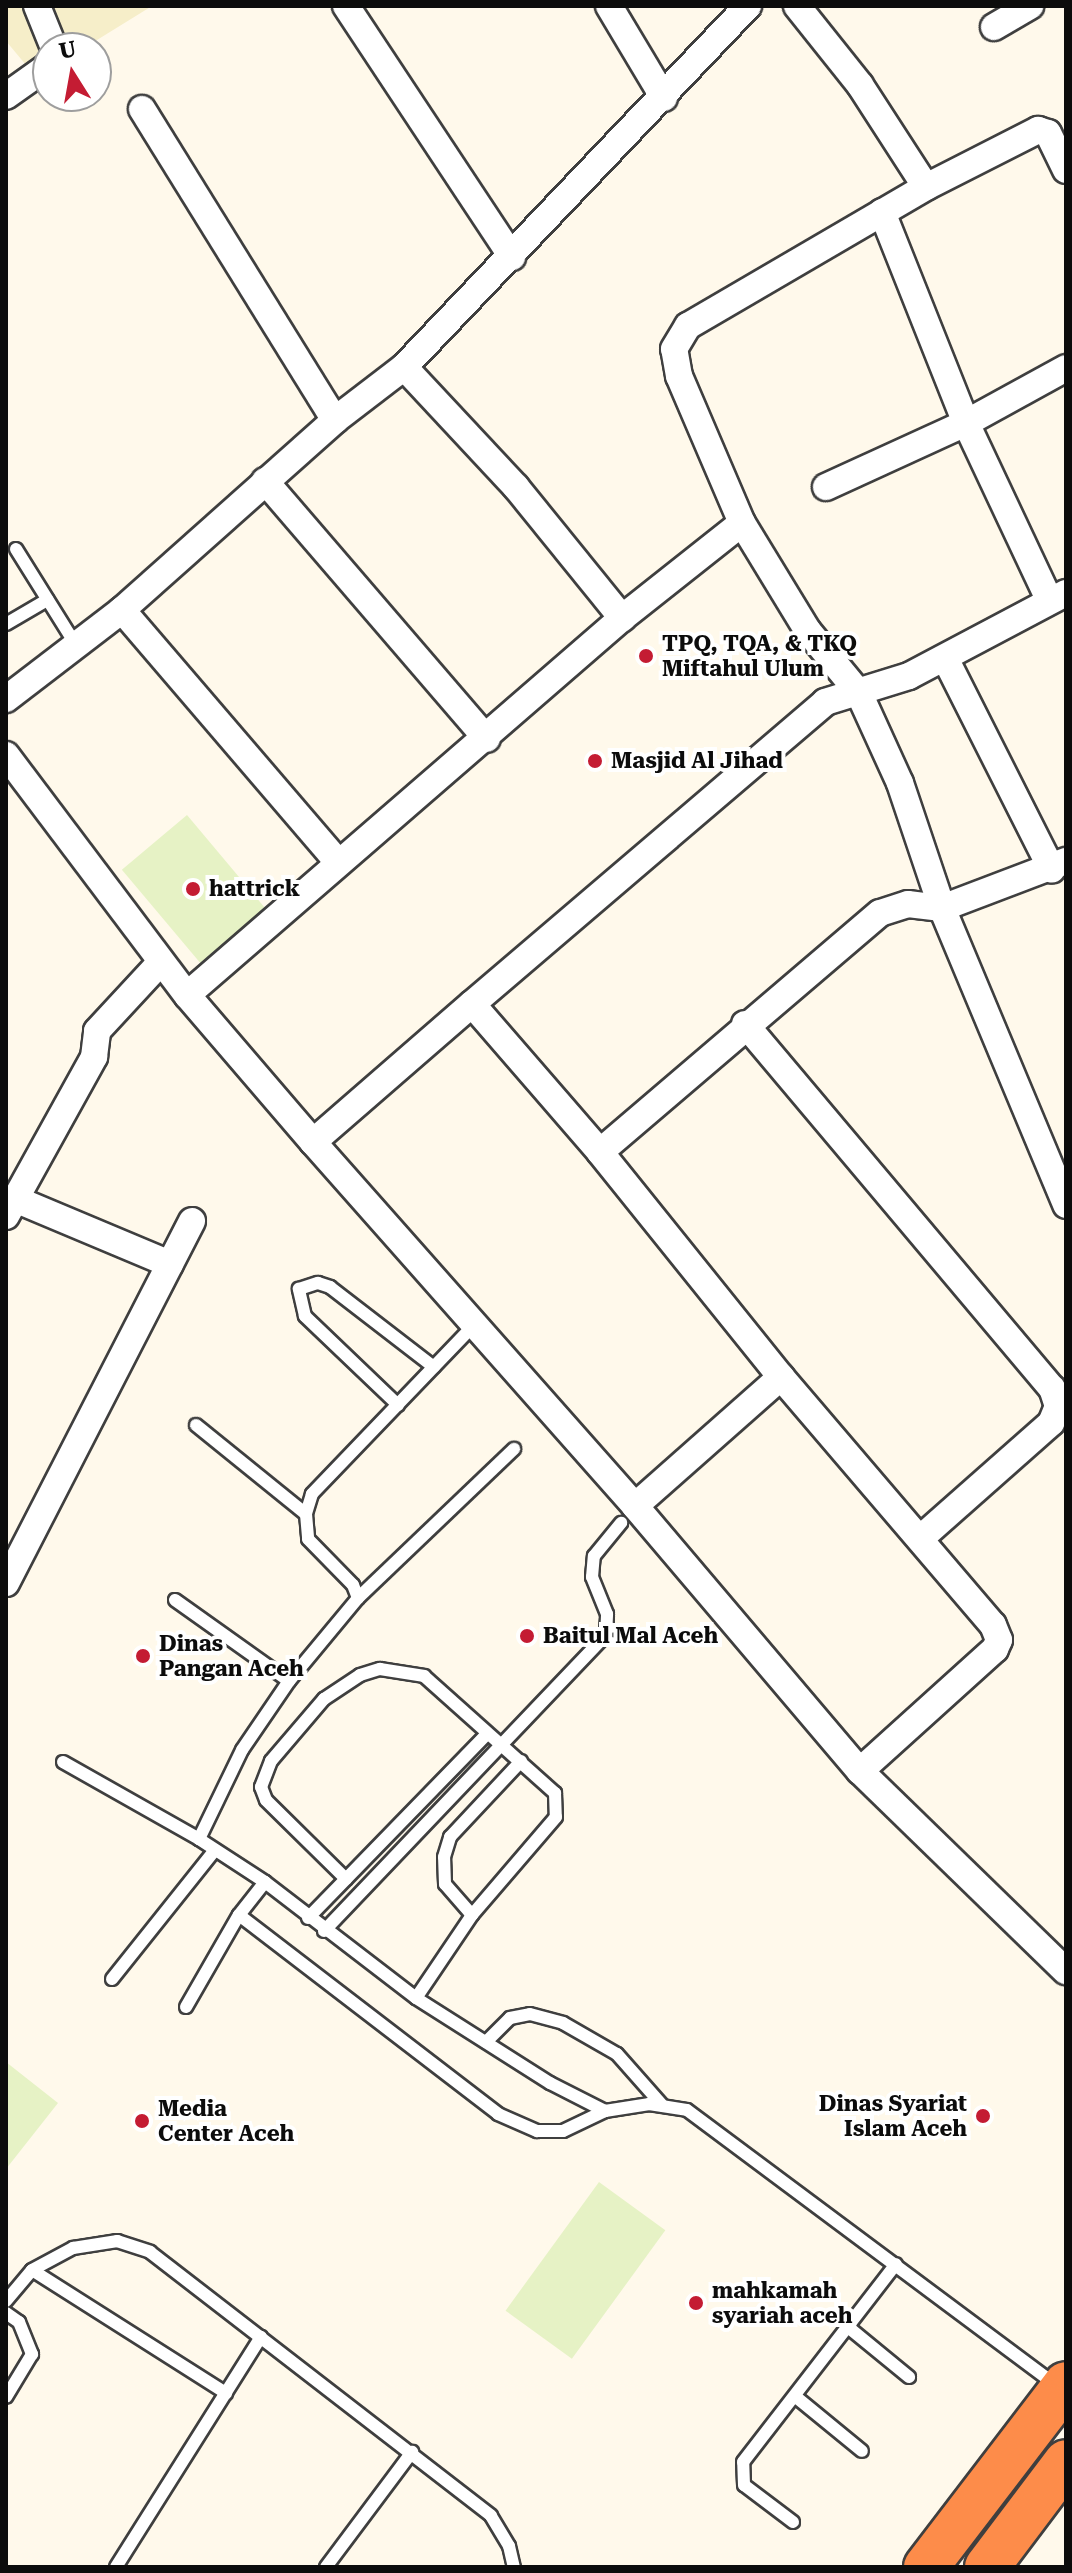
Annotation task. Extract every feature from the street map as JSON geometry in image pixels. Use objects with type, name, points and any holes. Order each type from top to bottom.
[{"type":"highway","points":[[926,2567],[1064,2387]]},
{"type":"highway","points":[[987,2567],[1066,2462]]},
{"type":"street","points":[[37,6],[48,32]]},
{"type":"street","points":[[346,6],[512,257]]},
{"type":"street","points":[[609,6],[664,98]]},
{"type":"street","points":[[6,699],[122,610],[335,420],[404,367],[664,98],[748,6]]},
{"type":"street","points":[[797,6],[860,85],[926,187]]},
{"type":"street","points":[[994,27],[1030,6]]},
{"type":"street","points":[[6,96],[32,77]]},
{"type":"street","points":[[142,109],[335,420]]},
{"type":"street","points":[[1066,170],[1048,133],[1038,130],[926,187],[688,326],[674,349],[679,376],[742,523],[808,631],[859,693],[900,783],[942,908],[1066,1205]]},
{"type":"street","points":[[313,1142],[825,702],[859,693],[945,658],[1058,596],[966,423],[882,212]]},
{"type":"street","points":[[404,367],[516,487],[622,618]]},
{"type":"street","points":[[826,487],[966,423],[1066,368]]},
{"type":"street","points":[[265,481],[487,739]]},
{"type":"street","points":[[187,995],[337,861],[487,739],[622,618],[742,523]]},
{"type":"street","points":[[122,610],[337,861]]},
{"type":"street","points":[[600,1152],[745,1024],[880,913],[908,904],[942,908],[1059,866],[945,658]]},
{"type":"street","points":[[6,755],[187,995],[473,1326],[628,1514],[860,1771],[1066,1971]]},
{"type":"street","points":[[161,962],[97,1031],[94,1057],[11,1207],[170,1264]]},
{"type":"street","points":[[472,1004],[600,1152],[781,1377],[982,1606],[999,1640],[995,1649],[860,1771]]},
{"type":"street","points":[[745,1024],[1052,1388],[1058,1406],[1051,1423],[922,1537]]},
{"type":"street","points":[[6,1583],[192,1221]]},
{"type":"street","points":[[628,1514],[781,1377]]},
{"type":"lane","points":[[16,549],[76,645]]},
{"type":"lane","points":[[6,624],[47,600]]},
{"type":"lane","points":[[398,1405],[305,1316],[299,1289],[318,1283],[330,1287],[434,1367]]},
{"type":"lane","points":[[358,1598],[353,1585],[308,1539],[306,1514],[312,1494],[473,1326]]},
{"type":"lane","points":[[196,1425],[306,1514]]},
{"type":"lane","points":[[199,1839],[242,1750],[289,1681],[358,1598],[514,1449]]},
{"type":"lane","points":[[324,1931],[606,1635],[607,1614],[592,1577],[594,1556],[628,1514]]},
{"type":"lane","points":[[175,1600],[289,1681]]},
{"type":"lane","points":[[346,1879],[266,1800],[261,1787],[271,1761],[324,1699],[360,1675],[380,1669],[424,1676],[555,1793],[556,1817],[472,1915],[416,1998]]},
{"type":"lane","points":[[308,1918],[487,1734]]},
{"type":"lane","points":[[472,1915],[445,1884],[450,1837],[521,1761]]},
{"type":"lane","points":[[63,1762],[199,1839],[265,1882],[324,1931],[416,1998],[605,2111]]},
{"type":"lane","points":[[112,1979],[215,1850]]},
{"type":"lane","points":[[186,2007],[239,1915],[265,1882]]},
{"type":"lane","points":[[239,1915],[498,2114],[537,2131],[563,2131],[605,2111],[663,2106],[687,2110],[720,2131],[1064,2387]]},
{"type":"lane","points":[[486,2042],[510,2018],[530,2014],[563,2023],[617,2054],[663,2106]]},
{"type":"lane","points":[[6,2301],[32,2270],[73,2248],[117,2241],[150,2252],[491,2516],[509,2546],[514,2567]]},
{"type":"lane","points":[[793,2522],[744,2485],[743,2462],[896,2264]]},
{"type":"lane","points":[[32,2270],[226,2393]]},
{"type":"lane","points":[[6,2313],[19,2322],[32,2354],[6,2397]]},
{"type":"lane","points":[[848,2327],[909,2377]]},
{"type":"lane","points":[[116,2567],[261,2337]]},
{"type":"lane","points":[[796,2397],[862,2451]]},
{"type":"lane","points":[[326,2567],[412,2452]]},
{"type":"shaded area","points":[[6,6],[152,6],[110,32],[32,32],[32,72],[6,41]]},
{"type":"green space","name":"hattrick","points":[[187,815],[265,908],[200,963],[122,870]]},
{"type":"green space","points":[[6,2062],[58,2103],[6,2169]]},
{"type":"green space","points":[[599,2182],[665,2230],[572,2359],[506,2311]]},
{"type":"place","name":"TPQ, TQA, & TKQ Miftahul Ulum","points":[[646,656]]},
{"type":"place","name":"Masjid Al Jihad","points":[[595,761]]},
{"type":"place","name":"hattrick","points":[[193,889]]},
{"type":"place","name":"Baitul Mal Aceh","points":[[527,1636]]},
{"type":"place","name":"Dinas Pangan Aceh","points":[[143,1656]]},
{"type":"place","name":"Dinas Syariat Islam Aceh","points":[[983,2116]]},
{"type":"place","name":"Media Center Aceh","points":[[142,2121]]},
{"type":"place","name":"mahkamah syariah aceh","points":[[696,2303]]}]
